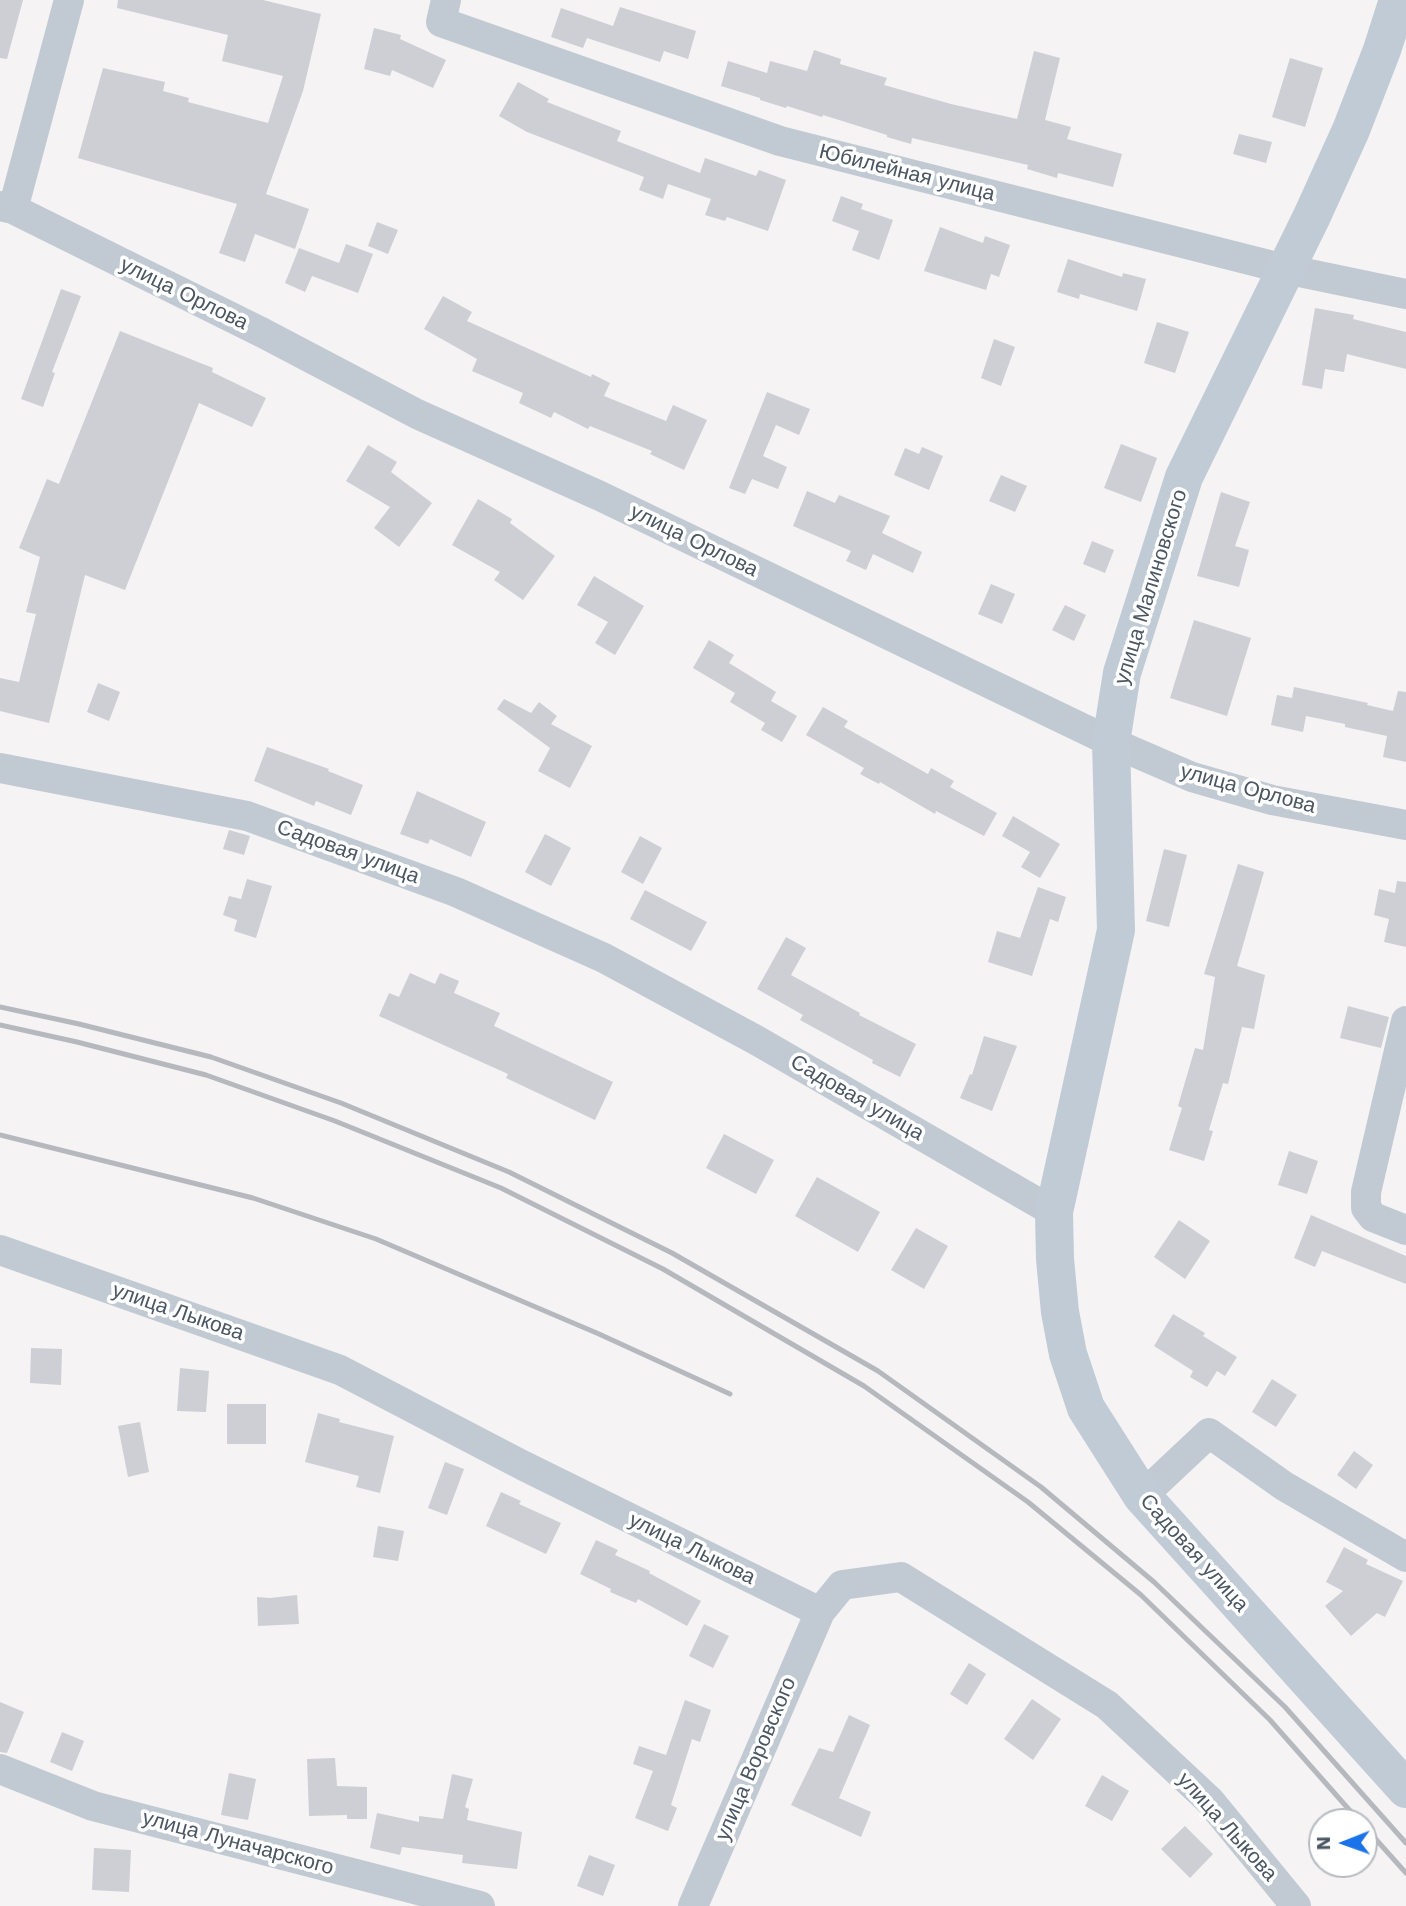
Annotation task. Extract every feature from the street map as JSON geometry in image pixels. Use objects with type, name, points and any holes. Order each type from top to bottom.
[{"type":"street","points":[[7,208],[69,0]]},
{"type":"street","name":"Юбилейная улица","points":[[446,0],[441,22],[780,141],[1285,269],[1406,294]]},
{"type":"street","name":"улица Малиновского","points":[[1054,1212],[1116,930],[1111,742],[1122,673],[1184,477],[1351,130],[1398,0]]},
{"type":"street","name":"улица Орлова","points":[[7,208],[263,332],[417,414],[613,502],[1111,742],[1192,777],[1272,800],[1406,825]]},
{"type":"street","name":"Садовая улица","points":[[0,768],[247,816],[456,892],[604,958],[651,983],[756,1040],[1054,1212],[1060,1312],[1068,1354],[1086,1408],[1142,1496],[1406,1789]]},
{"type":"street","points":[[1406,1021],[1366,1192],[1366,1208],[1373,1217],[1406,1230]]},
{"type":"street","name":"улица Лыкова","points":[[0,1250],[340,1370],[522,1465],[820,1612],[842,1585],[901,1577],[1107,1705],[1210,1801],[1287,1901]]},
{"type":"street","points":[[1142,1496],[1209,1433],[1284,1486],[1406,1557]]},
{"type":"street","name":"улица Воровского","points":[[693,1906],[820,1612]]},
{"type":"street","name":"улица Луначарского","points":[[0,1769],[93,1806],[480,1906]]},
{"type":"building","points":[[0,0],[23,0],[7,59],[0,58]]},
{"type":"building","points":[[118,0],[263,0],[321,14],[303,91],[266,194],[309,209],[295,249],[255,234],[245,262],[219,253],[237,204],[78,158],[103,68],[165,82],[163,91],[189,98],[188,102],[268,123],[283,76],[222,61],[228,35],[117,8]]},
{"type":"building","points":[[620,7],[696,31],[688,59],[664,51],[660,62],[587,38],[583,48],[551,37],[561,8],[613,26]]},
{"type":"building","points":[[374,28],[401,35],[400,39],[446,60],[433,88],[392,70],[390,76],[364,69]]},
{"type":"building","points":[[814,50],[841,59],[840,64],[887,78],[884,85],[1017,119],[1034,51],[1060,58],[1045,120],[1071,127],[1067,139],[1122,154],[1113,187],[1058,173],[1057,178],[1027,169],[1028,165],[912,138],[911,144],[721,86],[728,61],[767,73],[770,61],[807,71]]},
{"type":"building","points":[[1290,58],[1323,68],[1305,127],[1272,117]]},
{"type":"building","points":[[518,82],[549,99],[547,102],[621,131],[617,141],[700,173],[705,158],[756,176],[759,170],[786,180],[768,231],[727,217],[725,221],[705,215],[711,199],[668,184],[663,199],[639,190],[644,177],[527,132],[499,116]]},
{"type":"building","points":[[1239,134],[1272,142],[1266,163],[1233,154]]},
{"type":"building","points":[[841,196],[863,204],[861,209],[893,220],[879,260],[852,250],[859,231],[832,221]]},
{"type":"building","points":[[377,222],[398,230],[388,254],[368,246]]},
{"type":"building","points":[[940,227],[983,243],[985,236],[1010,245],[999,277],[991,274],[986,290],[924,271]]},
{"type":"building","points":[[346,244],[373,254],[358,293],[312,276],[305,292],[285,283],[299,248],[339,263]]},
{"type":"building","points":[[1068,259],[1122,277],[1123,273],[1146,279],[1137,311],[1080,294],[1079,299],[1057,292]]},
{"type":"building","points":[[61,289],[81,296],[52,372],[55,373],[43,407],[21,399]]},
{"type":"building","points":[[443,296],[472,312],[467,321],[610,383],[604,396],[666,421],[673,405],[707,420],[684,470],[650,454],[652,451],[590,426],[588,429],[554,412],[551,418],[519,403],[523,393],[472,371],[477,359],[424,329]]},
{"type":"building","points":[[1315,308],[1354,315],[1353,319],[1406,332],[1406,369],[1347,354],[1344,372],[1325,369],[1322,389],[1302,385]]},
{"type":"building","points":[[1157,322],[1189,332],[1175,373],[1144,363]]},
{"type":"building","points":[[120,331],[213,368],[212,372],[266,398],[252,427],[199,403],[125,590],[85,575],[49,723],[0,711],[0,678],[19,682],[36,614],[26,612],[40,557],[19,548],[47,479],[59,484]]},
{"type":"building","points":[[994,339],[1015,347],[1001,386],[981,378]]},
{"type":"building","points":[[767,392],[810,409],[799,435],[776,425],[763,456],[787,467],[778,489],[752,479],[745,494],[729,488]]},
{"type":"building","points":[[1121,444],[1157,458],[1141,502],[1104,488]]},
{"type":"building","points":[[368,445],[397,462],[391,472],[432,503],[399,547],[374,528],[390,507],[346,481]]},
{"type":"building","points":[[922,447],[943,456],[929,490],[894,475],[905,448],[919,454]]},
{"type":"building","points":[[1001,475],[1027,486],[1015,512],[989,501]]},
{"type":"building","points":[[807,491],[835,503],[839,495],[890,516],[882,533],[922,552],[913,573],[873,554],[866,570],[846,561],[851,551],[793,526]]},
{"type":"building","points":[[1221,492],[1250,502],[1235,546],[1249,550],[1239,587],[1197,576]]},
{"type":"building","points":[[478,499],[512,519],[510,523],[555,556],[523,600],[494,580],[500,572],[452,545]]},
{"type":"building","points":[[1092,541],[1114,550],[1105,573],[1083,564]]},
{"type":"building","points":[[594,576],[644,606],[615,655],[595,643],[608,622],[577,605]]},
{"type":"building","points":[[991,584],[1015,594],[1002,624],[978,614]]},
{"type":"building","points":[[1065,605],[1086,615],[1074,641],[1052,630]]},
{"type":"building","points":[[1194,620],[1251,638],[1227,716],[1170,698]]},
{"type":"building","points":[[709,640],[734,655],[729,663],[776,692],[771,701],[797,716],[782,742],[761,730],[765,723],[730,702],[735,693],[693,668]]},
{"type":"building","points":[[98,683],[120,692],[109,721],[87,712]]},
{"type":"building","points":[[1294,687],[1393,711],[1398,691],[1406,692],[1406,762],[1383,757],[1387,736],[1345,727],[1345,724],[1306,716],[1303,732],[1271,725],[1277,695],[1292,698]]},
{"type":"building","points":[[504,699],[531,713],[539,702],[557,716],[551,724],[592,746],[570,788],[538,771],[550,748],[497,709]]},
{"type":"building","points":[[823,707],[848,721],[844,727],[928,774],[931,768],[954,781],[950,787],[997,813],[984,836],[936,811],[935,814],[880,782],[879,784],[860,774],[864,768],[806,735]]},
{"type":"building","points":[[267,747],[329,769],[328,771],[363,785],[351,815],[316,801],[314,806],[254,781]]},
{"type":"building","points":[[417,791],[486,822],[471,857],[430,839],[428,844],[400,834]]},
{"type":"building","points":[[1013,816],[1060,844],[1040,878],[1021,867],[1030,852],[1002,836]]},
{"type":"building","points":[[229,830],[250,836],[244,855],[223,849]]},
{"type":"building","points":[[545,834],[571,848],[551,886],[525,872]]},
{"type":"building","points":[[640,836],[662,848],[643,884],[621,872]]},
{"type":"building","points":[[1164,849],[1187,855],[1169,927],[1146,921]]},
{"type":"building","points":[[1238,864],[1264,872],[1237,966],[1265,975],[1254,1029],[1242,1027],[1228,1084],[1223,1083],[1209,1130],[1213,1131],[1204,1161],[1169,1150],[1182,1108],[1178,1106],[1195,1048],[1203,1050],[1215,977],[1204,974]]},
{"type":"building","points":[[247,879],[272,886],[256,938],[234,931],[237,920],[223,915],[229,896],[241,899]]},
{"type":"building","points":[[1397,881],[1406,882],[1406,947],[1384,942],[1389,919],[1374,915],[1379,889],[1395,893]]},
{"type":"building","points":[[1038,887],[1066,897],[1058,922],[1050,919],[1032,976],[988,962],[997,931],[1020,938]]},
{"type":"building","points":[[645,890],[707,922],[691,951],[630,919]]},
{"type":"building","points":[[786,937],[806,948],[791,975],[860,1013],[859,1015],[916,1044],[900,1077],[800,1020],[803,1015],[757,989]]},
{"type":"building","points":[[410,973],[435,984],[440,973],[459,981],[454,993],[500,1013],[494,1026],[613,1082],[595,1120],[506,1078],[508,1074],[379,1016],[389,993],[399,997]]},
{"type":"building","points":[[1348,1006],[1389,1017],[1381,1048],[1340,1038]]},
{"type":"building","points":[[984,1036],[1017,1046],[992,1111],[960,1098],[970,1074],[972,1075]]},
{"type":"building","points":[[724,1134],[774,1160],[756,1194],[706,1168]]},
{"type":"building","points":[[1289,1151],[1318,1161],[1307,1194],[1278,1185]]},
{"type":"building","points":[[817,1177],[880,1212],[858,1252],[795,1216]]},
{"type":"building","points":[[1311,1215],[1406,1256],[1406,1284],[1322,1251],[1315,1267],[1294,1258]]},
{"type":"building","points":[[1179,1220],[1210,1241],[1185,1279],[1154,1257]]},
{"type":"building","points":[[916,1228],[948,1246],[924,1289],[891,1270]]},
{"type":"building","points":[[1173,1314],[1237,1357],[1225,1376],[1217,1371],[1207,1387],[1190,1377],[1193,1371],[1154,1346]]},
{"type":"building","points":[[31,1348],[62,1349],[61,1385],[30,1383]]},
{"type":"building","points":[[180,1368],[209,1371],[206,1412],[177,1411]]},
{"type":"building","points":[[1272,1379],[1297,1395],[1276,1427],[1252,1412]]},
{"type":"building","points":[[227,1404],[266,1404],[266,1444],[227,1444]]},
{"type":"building","points":[[318,1413],[340,1419],[339,1422],[394,1436],[380,1493],[356,1487],[359,1476],[305,1462]]},
{"type":"building","points":[[140,1422],[149,1472],[128,1477],[118,1426]]},
{"type":"building","points":[[1354,1451],[1373,1465],[1356,1489],[1337,1475]]},
{"type":"building","points":[[445,1462],[464,1469],[447,1515],[428,1508]]},
{"type":"building","points":[[501,1492],[521,1501],[519,1504],[561,1523],[546,1554],[486,1526]]},
{"type":"building","points":[[378,1526],[404,1531],[398,1561],[373,1557]]},
{"type":"building","points":[[596,1540],[618,1550],[615,1555],[650,1571],[649,1573],[701,1601],[687,1626],[638,1599],[636,1603],[610,1592],[611,1589],[580,1574]]},
{"type":"building","points":[[1344,1547],[1368,1560],[1366,1564],[1403,1581],[1385,1617],[1377,1613],[1351,1636],[1325,1606],[1343,1591],[1326,1582]]},
{"type":"building","points":[[297,1595],[299,1624],[258,1626],[257,1597]]},
{"type":"building","points":[[704,1624],[729,1636],[713,1668],[689,1656]]},
{"type":"building","points":[[969,1663],[986,1674],[967,1705],[950,1694]]},
{"type":"building","points":[[1032,1699],[1061,1719],[1033,1760],[1004,1739]]},
{"type":"building","points":[[685,1700],[711,1710],[700,1742],[692,1739],[671,1805],[677,1808],[668,1831],[635,1818],[653,1771],[633,1764],[639,1746],[666,1755]]},
{"type":"building","points":[[0,1702],[24,1712],[7,1753],[0,1752]]},
{"type":"building","points":[[849,1715],[870,1725],[839,1798],[871,1812],[861,1837],[791,1805],[819,1748],[833,1752]]},
{"type":"building","points":[[62,1732],[84,1741],[72,1771],[50,1762]]},
{"type":"building","points":[[335,1758],[337,1786],[367,1787],[367,1819],[347,1819],[347,1815],[309,1816],[307,1759]]},
{"type":"building","points":[[229,1773],[256,1779],[248,1820],[221,1815]]},
{"type":"building","points":[[452,1774],[473,1779],[465,1807],[469,1809],[467,1820],[522,1832],[517,1869],[462,1863],[463,1855],[402,1847],[400,1855],[370,1848],[377,1813],[419,1822],[419,1816],[443,1819]]},
{"type":"building","points":[[1102,1775],[1129,1791],[1112,1821],[1085,1806]]},
{"type":"building","points":[[1185,1826],[1213,1854],[1190,1878],[1161,1849]]},
{"type":"building","points":[[94,1848],[131,1850],[129,1892],[92,1890]]},
{"type":"building","points":[[589,1855],[615,1865],[603,1896],[577,1886]]},
{"type":"railway","points":[[0,1007],[211,1057],[341,1103],[509,1172],[672,1253],[878,1371],[1041,1487],[1154,1582],[1285,1707],[1406,1843]]},
{"type":"railway","points":[[0,1025],[206,1075],[335,1121],[501,1188],[663,1269],[864,1386],[1028,1502],[1141,1595],[1270,1720],[1348,1808]]},
{"type":"railway","points":[[0,1135],[253,1198],[376,1239],[599,1334],[730,1394]]},
{"type":"railway","points":[[1378,1842],[1406,1873]]}]
